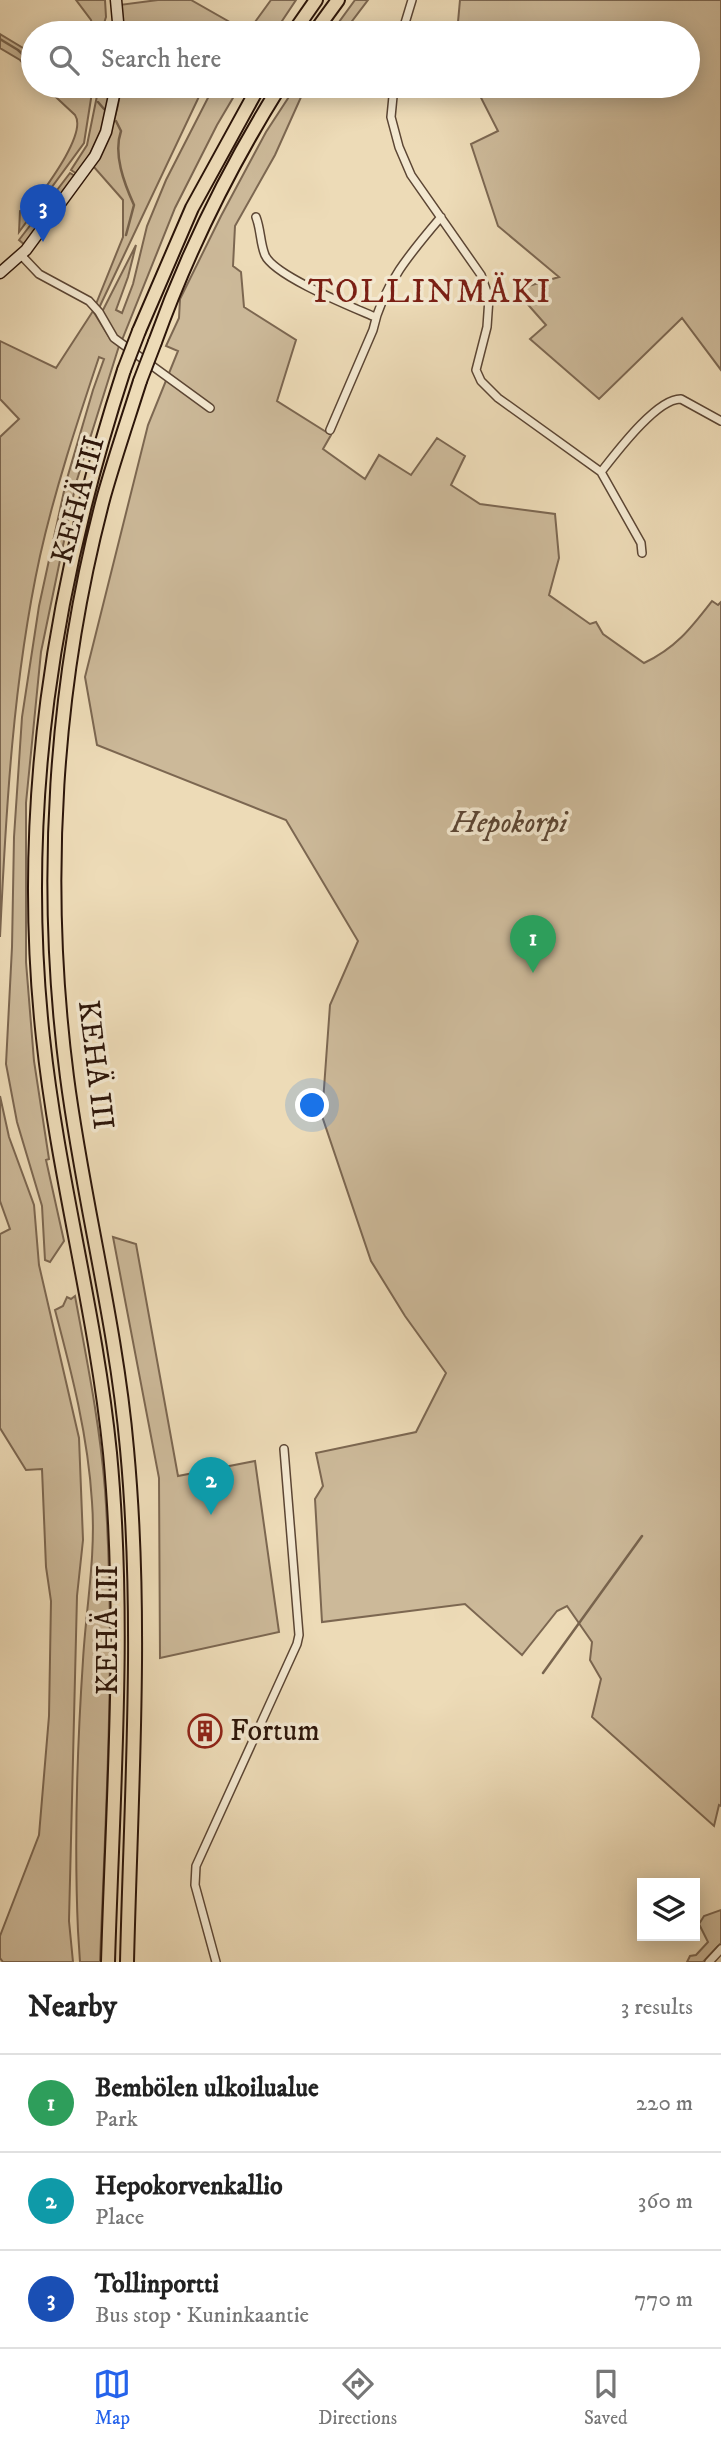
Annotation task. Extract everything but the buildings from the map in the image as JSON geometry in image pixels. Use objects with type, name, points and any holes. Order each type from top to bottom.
[{"type":"highway","points":[[298,21],[309,0]]},
{"type":"highway","points":[[301,21],[316,0]]},
{"type":"highway","points":[[323,21],[338,0]]},
{"type":"highway","name":"KEHÄ III","points":[[108,1962],[117,1641],[116,1537],[110,1454],[100,1374],[43,1038],[37,954],[36,883],[40,764],[57,628],[81,512],[124,370],[192,208],[252,98]]},
{"type":"highway","name":"KEHÄ III","points":[[127,1962],[136,1610],[128,1452],[122,1391],[105,1284],[67,1078],[58,986],[54,877],[56,805],[63,723],[82,597],[104,495],[140,381],[206,221],[273,98]]},
{"type":"highway","points":[[128,1918],[133,1962]]},
{"type":"main road","points":[[116,0],[118,21]]},
{"type":"main road","points":[[0,273],[22,256],[89,165],[101,145],[113,98]]},
{"type":"street","points":[[406,21],[412,0]]},
{"type":"street","points":[[393,98],[391,117],[399,147],[411,175],[481,275],[489,298],[487,327],[476,370],[481,381],[525,419],[601,472],[641,543],[642,553]]},
{"type":"street","points":[[256,217],[265,256],[273,267],[375,317]]},
{"type":"street","points":[[330,430],[373,330],[375,317],[401,265],[441,217]]},
{"type":"street","points":[[22,256],[39,274],[89,300],[114,338],[210,408]]},
{"type":"street","points":[[601,472],[639,428],[664,403],[674,398],[681,399],[721,421]]},
{"type":"street","points":[[216,1962],[195,1885],[196,1866],[299,1635],[284,1449]]},
{"type":"street","points":[[709,1962],[721,1950]]},
{"type":"green space","points":[[76,0],[105,0],[105,21],[91,20]]},
{"type":"green space","points":[[158,0],[191,0],[228,21],[120,21],[119,5]]},
{"type":"green space","points":[[271,0],[296,0],[282,21],[256,21]]},
{"type":"green space","points":[[355,0],[368,0],[352,21],[340,21]]},
{"type":"green space","points":[[460,0],[721,0],[721,370],[682,318],[599,399],[530,339],[546,325],[515,290],[559,277],[498,226],[471,144],[498,131],[481,98],[700,98],[700,21],[458,21]]},
{"type":"green space","points":[[0,34],[21,47],[21,61],[20,60],[0,48]]},
{"type":"green space","points":[[57,98],[91,98],[84,143],[19,232],[20,211],[30,209],[70,149],[77,124],[75,115]]},
{"type":"green space","points":[[97,98],[110,98],[97,142],[77,174],[71,170],[87,145]]},
{"type":"green space","points":[[119,98],[198,98],[99,308],[96,304],[123,237],[123,200],[93,166],[104,147]]},
{"type":"green space","points":[[208,98],[233,98],[175,208],[122,340],[115,335],[102,312],[136,245],[116,310],[122,313],[133,284],[147,226],[166,180]]},
{"type":"green space","name":"Hepokorpi","points":[[288,98],[301,98],[275,155],[235,226],[233,266],[241,272],[244,307],[296,340],[277,401],[331,435],[323,449],[365,479],[379,455],[411,475],[437,438],[465,456],[451,485],[480,504],[555,514],[559,558],[549,595],[590,624],[596,622],[603,634],[644,663],[674,644],[712,601],[718,605],[721,602],[721,1806],[719,1805],[714,1826],[592,1717],[601,1679],[590,1660],[592,1642],[567,1606],[557,1611],[522,1655],[465,1604],[322,1622],[315,1499],[323,1486],[316,1453],[416,1432],[446,1373],[405,1316],[371,1261],[322,1116],[330,1005],[358,941],[286,820],[97,745],[85,677],[148,425],[178,351],[166,346],[179,318],[180,299],[266,132]]},
{"type":"green space","points":[[70,173],[75,176],[25,245],[19,240]]},
{"type":"green space","points":[[93,311],[111,340],[119,346],[76,483],[41,652],[26,803],[26,962],[34,1061],[49,1159],[46,1160],[64,1241],[50,1262],[45,1260],[42,1206],[17,1122],[6,1064],[14,837],[22,717],[39,606],[66,482],[104,359],[99,357],[67,456],[46,531],[31,603],[12,745],[0,937],[0,437],[19,419],[0,399],[0,341],[56,368]]},
{"type":"green space","points":[[0,1096],[9,1137],[34,1205],[39,1265],[79,1438],[83,1540],[77,1596],[69,1921],[73,1962],[3,1962],[0,1958],[0,1936],[39,1835],[49,1716],[51,1601],[46,1567],[42,1469],[26,1470],[0,1428],[0,1234],[10,1229],[0,1201]]},
{"type":"green space","points":[[113,1237],[136,1244],[178,1476],[255,1461],[279,1632],[160,1658],[159,1478]]},
{"type":"green space","points":[[75,1296],[100,1441],[108,1548],[109,1726],[100,1962],[80,1962],[78,1931],[78,1762],[93,1522],[83,1429],[55,1310],[63,1306],[67,1297],[71,1299]]},
{"type":"green space","points":[[721,1910],[721,1943],[703,1962],[687,1962],[690,1956],[696,1955],[708,1942],[700,1926],[704,1916]]},
{"type":"waterway","points":[[0,39],[21,53]]},
{"type":"waterway","points":[[98,102],[104,109]]},
{"type":"waterway","points":[[116,121],[121,131],[119,159],[134,205],[126,235]]},
{"type":"waterway","points":[[543,1673],[642,1536]]},
{"type":"place","name":"Tollinportti","points":[[43,242]]},
{"type":"place","name":"Bembölen ulkoilualue","points":[[533,973]]},
{"type":"place","name":"Hepokorvenkallio","points":[[211,1515]]},
{"type":"place","name":"Fortum","points":[[205,1731]]},
{"type":"district","name":"TOLLINMÄKI","points":[[430,292]]}]
